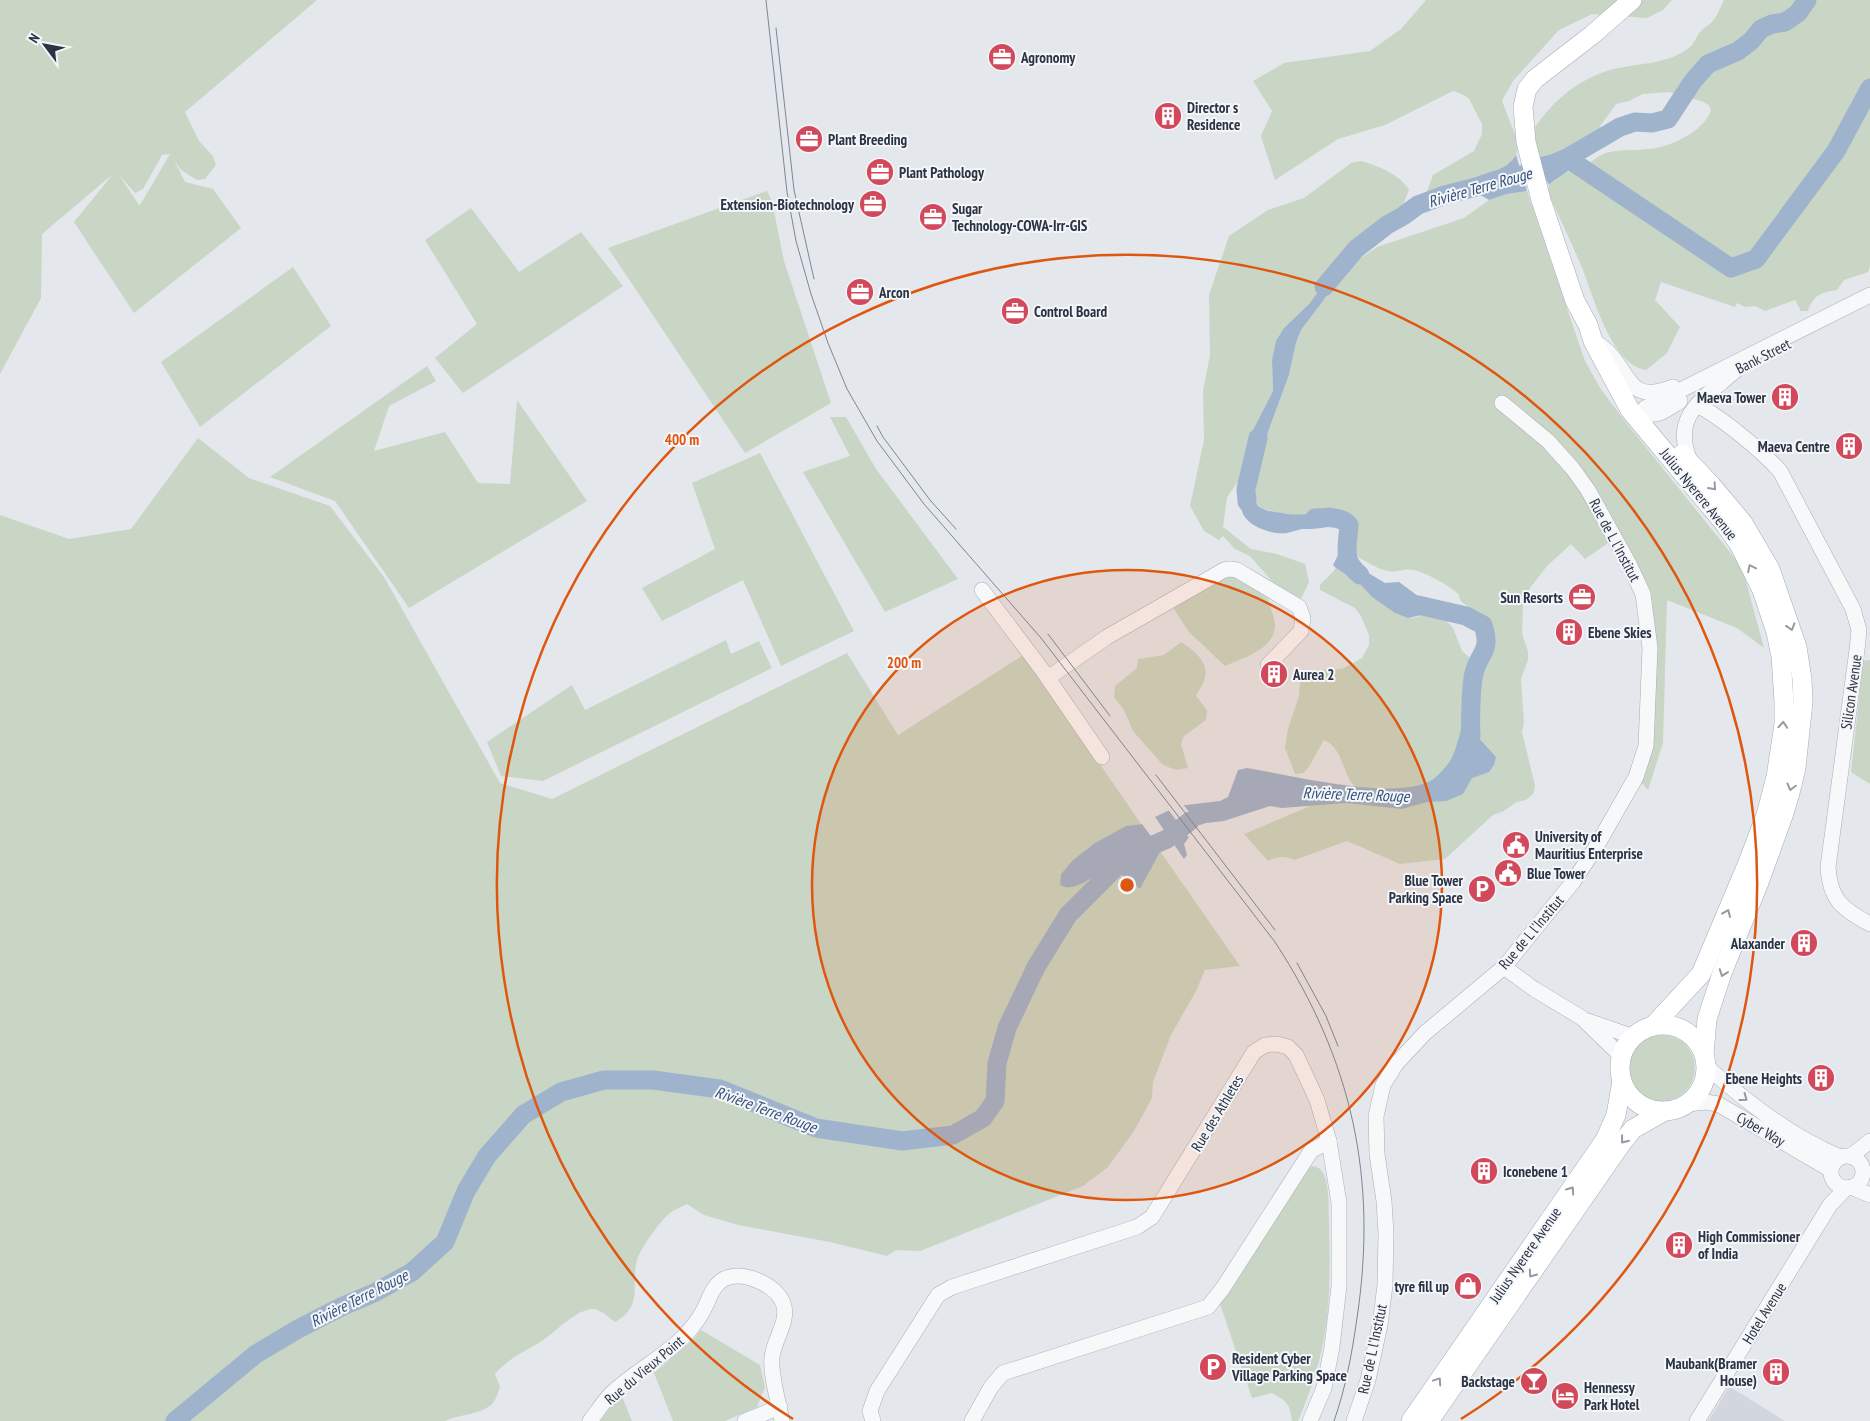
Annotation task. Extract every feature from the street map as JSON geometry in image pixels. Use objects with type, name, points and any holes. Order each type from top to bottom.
[{"type":"main road","name":"Julius Nyerere Avenue","points":[[1632,0],[1592,36],[1535,79],[1527,89],[1523,106],[1526,142],[1541,200],[1575,301],[1630,410],[1724,523],[1750,564],[1768,605],[1776,632],[1781,656],[1784,702],[1784,724],[1776,777],[1766,815],[1747,865],[1701,974],[1653,1026]]},
{"type":"main road","points":[[1594,341],[1638,407],[1744,523],[1770,569],[1797,647],[1802,679],[1802,702],[1796,768],[1790,793],[1708,1019],[1704,1082],[1698,1094],[1687,1104],[1675,1110],[1663,1112],[1649,1109],[1637,1103],[1628,1093],[1622,1081],[1620,1069],[1622,1057],[1627,1046],[1643,1030],[1653,1026],[1666,1025],[1690,1034],[1699,1043],[1705,1061]]},
{"type":"main road","name":"Julius Nyerere Avenue","points":[[1411,1421],[1605,1140],[1616,1115],[1622,1081]]},
{"type":"main road","name":"Julius Nyerere Avenue","points":[[1430,1421],[1621,1144],[1633,1129],[1663,1112]]},
{"type":"street","points":[[1643,425],[1640,417],[1645,408],[1733,367],[1870,295]]},
{"type":"street","name":"Bank Street","points":[[1630,410],[1649,415],[1659,414],[1733,367],[1870,303]]},
{"type":"street","points":[[1594,341],[1610,353],[1633,385],[1639,390],[1646,392],[1658,393],[1733,367]]},
{"type":"street","points":[[1692,465],[1685,449],[1683,434],[1685,422],[1697,405],[1733,367]]},
{"type":"street","points":[[1724,423],[1718,407],[1718,398],[1722,386],[1733,367]]},
{"type":"street","name":"Rue de L l'Institut","points":[[1354,1421],[1368,1380],[1380,1325],[1385,1285],[1386,1233],[1384,1202],[1376,1154],[1376,1116],[1383,1085],[1396,1064],[1425,1033],[1504,967],[1574,882],[1636,778],[1646,746],[1650,648],[1643,594],[1629,564],[1588,490],[1573,468],[1548,441],[1502,403]]},
{"type":"street","name":"Silicon Avenue","points":[[1697,405],[1724,423],[1766,457],[1780,471],[1847,597],[1855,616],[1859,630],[1857,650],[1828,867],[1829,884],[1834,897],[1845,908],[1870,924]]},
{"type":"street","points":[[1048,678],[1107,637],[1224,570],[1230,569],[1237,570],[1299,607],[1303,618],[1301,631],[1268,665]]},
{"type":"street","points":[[982,590],[1048,678],[1102,757]]},
{"type":"street","points":[[1504,967],[1534,989],[1582,1018],[1634,1037]]},
{"type":"street","points":[[1582,1018],[1622,1057]]},
{"type":"street","name":"Rue des Athletes","points":[[873,1421],[870,1411],[877,1391],[938,1295],[952,1287],[1137,1227],[1152,1217],[1254,1052],[1266,1045],[1277,1044],[1288,1047],[1296,1055],[1318,1100],[1329,1141],[1339,1203],[1340,1286],[1332,1347],[1324,1388],[1310,1421]]},
{"type":"street","name":"Cyber Way","points":[[1705,1061],[1776,1123],[1856,1163]]},
{"type":"street","name":"Cyber Way","points":[[1687,1104],[1706,1102],[1718,1104],[1840,1181],[1870,1195]]},
{"type":"street","points":[[1856,1163],[1870,1140]]},
{"type":"street","points":[[972,1421],[992,1387],[1004,1372],[1208,1306],[1224,1288],[1310,1151],[1329,1141]]},
{"type":"street","points":[[1856,1163],[1863,1172],[1859,1182],[1840,1181],[1832,1165],[1856,1163]]},
{"type":"street","name":"Hotel Avenue","points":[[1697,1421],[1830,1205],[1840,1181]]},
{"type":"street","name":"Rue du Vieux Point","points":[[590,1421],[611,1394],[678,1343],[697,1320],[717,1285],[723,1280],[737,1277],[766,1285],[778,1294],[783,1302],[785,1311],[784,1321],[773,1348],[771,1360],[781,1414]]},
{"type":"street","points":[[744,1421],[781,1414]]},
{"type":"shaded area","points":[[1729,1387],[1745,1396],[1785,1421],[1708,1421]]},
{"type":"green space","points":[[0,0],[317,0],[185,112],[199,141],[213,156],[216,165],[205,179],[197,180],[181,170],[174,160],[185,182],[213,189],[241,228],[134,313],[74,222],[113,174],[42,234],[41,298],[0,374]],"holes":[[[170,154],[140,205],[119,175],[135,193],[143,189],[162,155]]]},
{"type":"green space","points":[[1426,0],[1672,0],[1663,10],[1647,18],[1592,14],[1559,30],[1513,81],[1502,101],[1519,145],[1516,155],[1502,169],[1474,179],[1464,190],[1441,205],[1424,200],[1433,175],[1474,151],[1482,134],[1482,124],[1469,99],[1453,91],[1385,125],[1338,139],[1275,180],[1261,136],[1272,111],[1253,81],[1284,63],[1370,51],[1401,29]]},
{"type":"green space","points":[[1724,0],[1870,0],[1870,266],[1868,272],[1844,280],[1837,290],[1819,295],[1815,298],[1808,311],[1801,311],[1795,300],[1765,311],[1755,306],[1745,307],[1737,303],[1735,307],[1661,282],[1655,300],[1680,327],[1667,353],[1646,370],[1633,365],[1622,355],[1604,326],[1581,265],[1547,191],[1552,182],[1560,175],[1583,167],[1602,154],[1656,148],[1676,142],[1702,125],[1711,110],[1709,105],[1669,92],[1643,94],[1629,101],[1616,104],[1596,132],[1578,150],[1533,158],[1530,135],[1537,124],[1561,97],[1592,77],[1615,69],[1672,58],[1682,53],[1691,46],[1700,32],[1713,21]]},
{"type":"green space","points":[[1361,161],[1388,171],[1409,189],[1400,214],[1358,242],[1310,303],[1284,328],[1272,360],[1273,391],[1253,430],[1250,465],[1227,497],[1223,527],[1251,549],[1277,554],[1305,564],[1309,582],[1301,599],[1292,599],[1283,594],[1250,556],[1235,549],[1223,536],[1219,540],[1204,531],[1190,506],[1204,440],[1203,391],[1210,355],[1209,295],[1229,236],[1268,210],[1304,198],[1351,163]]},
{"type":"green space","points":[[767,191],[772,201],[784,261],[831,403],[745,453],[608,248]]},
{"type":"green space","points":[[1527,191],[1585,361],[1600,388],[1624,420],[1742,567],[1764,648],[1737,628],[1667,600],[1663,743],[1648,790],[1636,777],[1646,746],[1643,594],[1614,539],[1585,559],[1571,544],[1547,566],[1530,588],[1523,605],[1522,633],[1528,652],[1528,660],[1521,679],[1524,723],[1522,732],[1535,786],[1533,794],[1526,800],[1517,802],[1502,812],[1493,815],[1445,859],[1400,864],[1347,841],[1295,860],[1282,857],[1268,861],[1244,834],[1355,787],[1347,775],[1339,755],[1324,740],[1304,773],[1295,774],[1285,748],[1288,729],[1304,674],[1308,671],[1342,669],[1362,658],[1369,645],[1369,635],[1361,616],[1355,608],[1320,590],[1320,585],[1336,568],[1359,583],[1372,597],[1413,618],[1426,614],[1440,614],[1453,628],[1462,651],[1470,658],[1474,656],[1478,635],[1478,623],[1475,612],[1461,601],[1455,591],[1444,583],[1414,570],[1384,570],[1339,548],[1338,516],[1337,512],[1329,507],[1316,513],[1296,516],[1262,509],[1256,503],[1254,499],[1256,490],[1254,481],[1260,455],[1265,446],[1268,432],[1289,375],[1301,330],[1343,270],[1377,247],[1464,218],[1489,200],[1507,194]]},
{"type":"green space","points":[[471,208],[519,272],[581,232],[623,286],[463,393],[435,358],[477,324],[425,240]]},
{"type":"green space","points":[[293,267],[331,326],[200,427],[161,362]]},
{"type":"green space","points":[[427,366],[436,381],[389,406],[374,451],[445,432],[478,483],[510,484],[517,400],[587,501],[409,608],[335,501],[270,477]]},
{"type":"green space","points":[[830,417],[846,417],[876,469],[958,579],[885,612],[803,472],[850,456]]},
{"type":"green space","points":[[198,438],[249,478],[330,506],[384,577],[500,783],[552,799],[847,653],[898,735],[1028,652],[1089,748],[1141,824],[1126,826],[1073,860],[1061,874],[1060,885],[1088,881],[1099,873],[1113,872],[1126,878],[1140,889],[1160,851],[1240,966],[1205,970],[1196,991],[1171,1035],[1153,1082],[1152,1098],[1134,1131],[1108,1167],[1083,1186],[920,1251],[896,1250],[887,1256],[830,1242],[738,1225],[704,1215],[687,1204],[665,1217],[641,1252],[636,1264],[634,1297],[629,1310],[623,1316],[615,1322],[601,1311],[594,1309],[579,1313],[501,1368],[495,1374],[500,1387],[497,1396],[491,1405],[475,1413],[445,1421],[0,1421],[0,515],[69,539],[131,529]]},
{"type":"green space","points":[[760,453],[854,631],[781,666],[743,580],[662,621],[642,588],[715,549],[692,483]]},
{"type":"green space","points":[[1231,571],[1268,599],[1275,626],[1269,641],[1263,647],[1225,666],[1189,632],[1170,603]]},
{"type":"green space","points":[[726,640],[731,654],[759,641],[772,668],[543,781],[501,776],[487,742],[572,685],[585,710]]},
{"type":"green space","points":[[1181,642],[1199,656],[1206,671],[1203,684],[1196,696],[1207,710],[1206,720],[1184,736],[1181,744],[1188,768],[1176,770],[1163,765],[1133,731],[1124,710],[1114,697],[1115,686],[1137,668],[1138,659],[1164,655]]},
{"type":"green space","points":[[1870,660],[1870,784],[1851,772],[1863,661]]},
{"type":"green space","points":[[1655,1035],[1669,1035],[1681,1040],[1690,1049],[1695,1061],[1693,1081],[1686,1092],[1669,1101],[1655,1101],[1643,1096],[1634,1087],[1629,1075],[1629,1061],[1634,1049],[1643,1040]]},
{"type":"green space","points":[[1314,1166],[1323,1173],[1328,1190],[1330,1254],[1328,1301],[1325,1333],[1315,1376],[1298,1421],[1292,1421],[1289,1407],[1272,1393],[1252,1398],[1220,1304],[1309,1167]]},
{"type":"green space","points":[[701,1330],[760,1365],[765,1387],[757,1407],[725,1421],[673,1421],[654,1373],[693,1340]]},
{"type":"green space","points":[[621,1394],[632,1421],[600,1421]]},
{"type":"water","points":[[1578,150],[1579,156],[1574,166],[1549,185],[1533,158]]},
{"type":"water","points":[[1516,155],[1527,191],[1507,194],[1489,200],[1477,193],[1468,193],[1464,190],[1474,179],[1502,168]]},
{"type":"water","points":[[1338,269],[1343,270],[1301,330],[1289,375],[1268,432],[1265,446],[1260,455],[1250,465],[1253,430],[1273,391],[1272,360],[1276,341],[1284,328],[1310,303],[1327,279]]},
{"type":"water","points":[[1247,476],[1251,477],[1253,481],[1255,488],[1254,497],[1262,509],[1297,515],[1309,514],[1329,507],[1338,512],[1340,521],[1327,527],[1302,529],[1287,533],[1275,533],[1262,529],[1250,523],[1243,514],[1241,501],[1243,479]]},
{"type":"water","points":[[1342,553],[1350,556],[1360,568],[1385,583],[1399,582],[1422,599],[1436,603],[1442,610],[1440,614],[1426,614],[1408,618],[1395,613],[1372,597],[1359,583],[1333,565],[1338,555]]},
{"type":"water","points":[[1474,710],[1477,736],[1496,757],[1494,765],[1489,772],[1472,778],[1463,794],[1446,801],[1427,802],[1402,809],[1346,803],[1282,808],[1270,806],[1224,821],[1197,826],[1184,844],[1187,855],[1184,859],[1155,817],[1178,806],[1220,801],[1228,797],[1238,770],[1247,768],[1365,787],[1411,787],[1431,781],[1450,761],[1457,746],[1465,714]]},
{"type":"water","points":[[1142,824],[1161,850],[1140,889],[1125,877],[1113,872],[1100,874],[1073,887],[1060,885],[1061,874],[1073,860],[1095,843],[1126,826]]},
{"type":"pier","points":[[1177,803],[1182,803],[1201,827],[1198,828],[1190,839],[1167,808]]},
{"type":"waterway","points":[[1324,287],[1356,249],[1387,225],[1418,205],[1445,195],[1533,172],[1567,158],[1620,127],[1635,122],[1652,123],[1668,119],[1693,81],[1708,64],[1738,51],[1751,41],[1761,29],[1772,24],[1785,22],[1798,13],[1807,0]]},
{"type":"waterway","name":"Rivière Terre Rouge","points":[[1567,158],[1731,268],[1756,259],[1836,151],[1870,88]]},
{"type":"waterway","name":"Rivière Terre Rouge","points":[[1247,502],[1246,489],[1258,438]]},
{"type":"waterway","name":"Rivière Terre Rouge","points":[[1315,518],[1328,517],[1338,519],[1349,525],[1348,558],[1350,564],[1360,575]]},
{"type":"waterway","name":"Rivière Terre Rouge","points":[[1418,605],[1466,616],[1483,625],[1486,641],[1473,679],[1471,736]]},
{"type":"waterway","name":"Rivière Terre Rouge","points":[[175,1421],[256,1354],[298,1329],[343,1306],[374,1293],[412,1272],[445,1242],[466,1191],[487,1156],[523,1115],[561,1092],[604,1080],[653,1080],[720,1089],[816,1128],[902,1141],[953,1135],[983,1118],[995,1101],[997,1063],[1007,1028],[1036,967],[1068,915],[1126,857],[1167,839],[1190,821]]},
{"type":"tram line","points":[[766,0],[787,192],[796,241],[811,294],[847,389],[877,441],[924,504],[1041,638],[1275,942],[1301,986],[1323,1031],[1340,1076],[1353,1122],[1361,1169],[1364,1217],[1363,1266],[1357,1318],[1348,1370],[1334,1421]]},
{"type":"tram line","points":[[776,28],[794,190],[814,279]]},
{"type":"tram line","points":[[877,426],[883,437],[930,500],[956,529]]},
{"type":"tram line","points":[[1048,634],[1110,716]]},
{"type":"tram line","points":[[1156,775],[1275,930]]},
{"type":"tram line","points":[[1297,963],[1326,1016],[1338,1046]]},
{"type":"place","name":"Agronomy","points":[[1002,57]]},
{"type":"place","name":"Director s Residence","points":[[1168,116]]},
{"type":"place","name":"Plant Breeding","points":[[809,139]]},
{"type":"place","name":"Plant Pathology","points":[[880,172]]},
{"type":"place","name":"Extension-Biotechnology","points":[[873,204]]},
{"type":"place","name":"Sugar Technology-COWA-Irr-GIS","points":[[933,217]]},
{"type":"place","name":"Arcon","points":[[860,292]]},
{"type":"place","name":"Control Board","points":[[1015,311]]},
{"type":"place","name":"Maeva Tower","points":[[1785,397]]},
{"type":"place","name":"Maeva Centre","points":[[1849,446]]},
{"type":"place","name":"Sun Resorts","points":[[1582,597]]},
{"type":"place","name":"Ebene Skies","points":[[1569,632]]},
{"type":"place","name":"Aurea 2","points":[[1274,674]]},
{"type":"place","name":"University of Mauritius Enterprise","points":[[1516,845]]},
{"type":"place","name":"Blue Tower","points":[[1508,873]]},
{"type":"place","name":"Blue Tower Parking Space","points":[[1482,889]]},
{"type":"place","name":"Alaxander","points":[[1804,943]]},
{"type":"place","name":"Ebene Heights","points":[[1821,1078]]},
{"type":"place","name":"Iconebene 1","points":[[1484,1171]]},
{"type":"place","name":"High Commissioner of India","points":[[1679,1245]]},
{"type":"place","name":"tyre fill up","points":[[1468,1286]]},
{"type":"place","name":"Resident Cyber Village Parking Space","points":[[1213,1367]]},
{"type":"place","name":"Maubank(Bramer House)","points":[[1776,1372]]},
{"type":"place","name":"Backstage","points":[[1534,1381]]},
{"type":"place","name":"Hennessy Park Hotel","points":[[1565,1396]]}]
